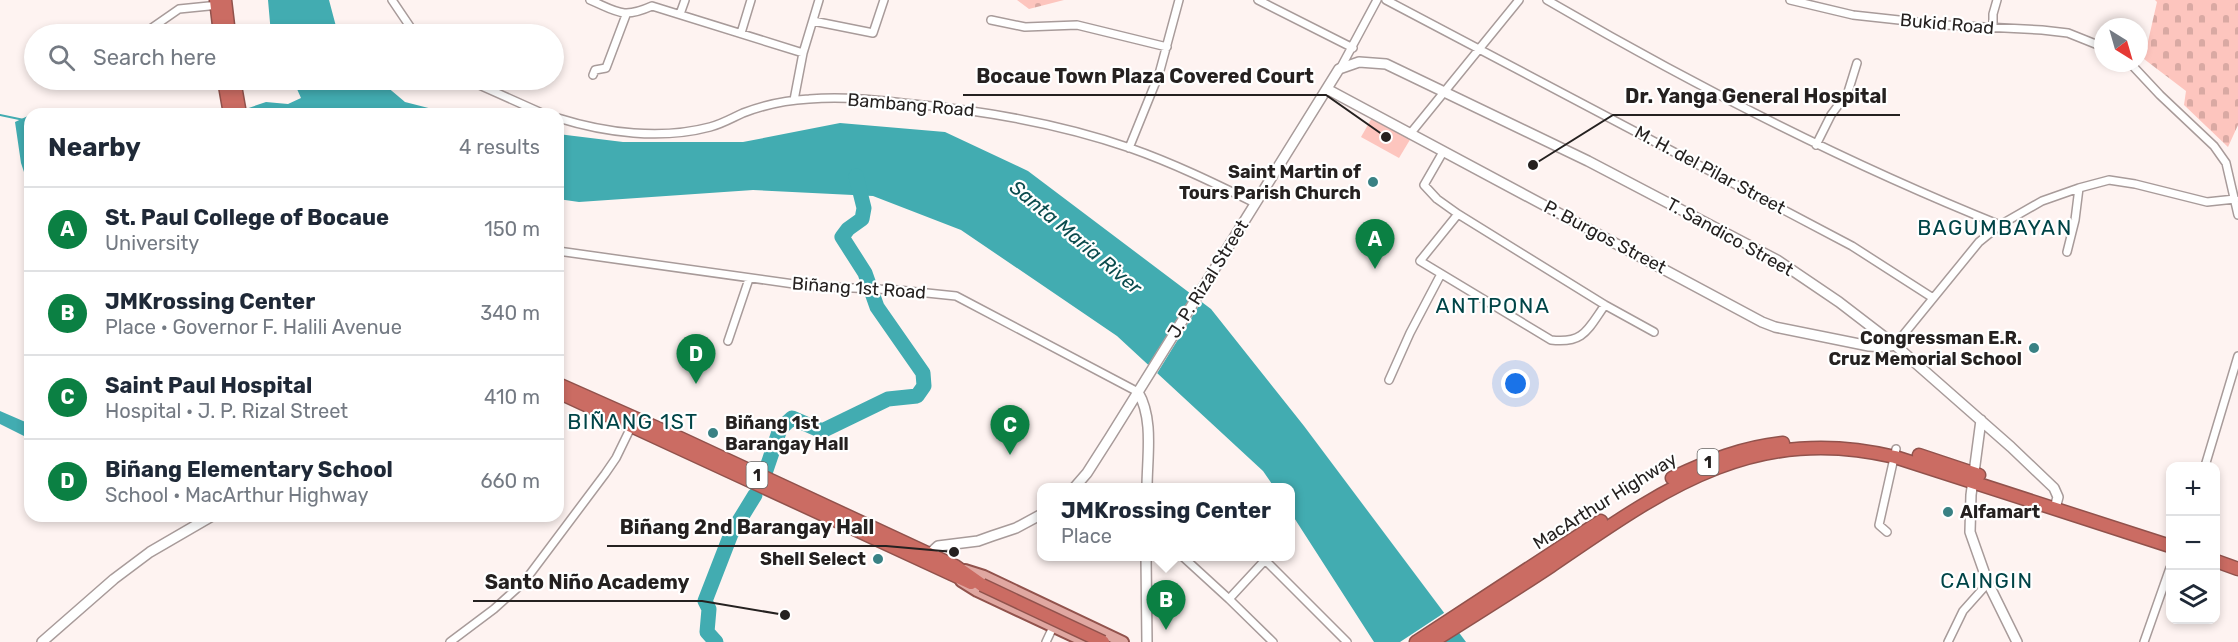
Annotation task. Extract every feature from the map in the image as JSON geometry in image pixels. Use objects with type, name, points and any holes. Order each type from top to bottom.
[{"type":"highway","points":[[220,24],[221,2]]},
{"type":"highway","points":[[221,2],[227,24]]},
{"type":"highway","points":[[230,108],[232,90]]},
{"type":"highway","points":[[233,90],[238,108]]},
{"type":"highway","name":"1","points":[[564,387],[634,423],[1103,642]]},
{"type":"highway","name":"1","points":[[564,395],[634,423]]},
{"type":"highway","name":"MacArthur Highway","points":[[1416,642],[1532,579],[1626,514],[1676,485],[1747,458],[1783,450],[1826,448],[1896,453],[2056,504],[2086,511],[2106,524],[2166,545]]},
{"type":"highway","points":[[2220,562],[2238,569]]},
{"type":"highway","name":"MacArthur Highway","points":[[1432,642],[1460,618]]},
{"type":"main road","name":"T. Sandico Street","points":[[1339,69],[1359,62],[1386,64],[1444,91],[1777,260],[1839,302],[1895,345],[1981,420],[2048,481],[2057,493],[2056,504]]},
{"type":"main road","name":"J. P. Rizal Street","points":[[1078,483],[1096,460],[1339,69]]},
{"type":"main road","name":"P. Burgos Street","points":[[1327,89],[1762,322],[1774,327],[1869,345],[1884,347],[1895,345]]},
{"type":"main road","points":[[1138,392],[1147,419],[1147,483]]},
{"type":"main road","points":[[1981,420],[1969,512],[1970,532],[1988,583],[2017,642]]},
{"type":"main road","points":[[926,558],[943,545],[978,540],[1007,531],[1037,515]]},
{"type":"main road","points":[[42,642],[114,579],[150,552],[202,522]]},
{"type":"main road","points":[[1146,561],[1146,642]]},
{"type":"main road","name":"1","points":[[954,571],[977,591],[1086,642]]},
{"type":"main road","name":"1","points":[[954,571],[984,576],[1123,642]]},
{"type":"street","points":[[590,0],[626,15],[635,14],[652,6],[803,53]]},
{"type":"street","points":[[680,14],[685,0]]},
{"type":"street","points":[[741,33],[751,0]]},
{"type":"street","points":[[794,100],[803,53],[819,0]]},
{"type":"street","points":[[813,21],[873,33],[884,0]]},
{"type":"street","points":[[1129,148],[1155,85],[1179,0]]},
{"type":"street","points":[[1258,0],[1353,48]]},
{"type":"street","points":[[1339,69],[1353,48],[1377,0]]},
{"type":"street","name":"M. H. del Pilar Street","points":[[1386,0],[1852,246],[1933,298]]},
{"type":"street","points":[[1410,134],[1519,0]]},
{"type":"street","points":[[1547,0],[1726,99],[1816,145],[1924,194],[2000,225]]},
{"type":"street","name":"Bukid Road","points":[[1790,0],[1853,15],[2068,33],[2094,43]]},
{"type":"street","points":[[1993,28],[1997,0]]},
{"type":"street","points":[[396,1],[410,24]]},
{"type":"street","points":[[157,24],[179,9],[221,2]]},
{"type":"street","points":[[593,75],[595,70],[606,68],[626,15]]},
{"type":"street","points":[[991,20],[1025,27],[1077,25],[1167,47]]},
{"type":"street","points":[[1816,145],[1831,115],[1848,92],[1857,63]]},
{"type":"street","points":[[2138,72],[2214,146],[2226,164],[2238,215]]},
{"type":"street","points":[[490,90],[531,108]]},
{"type":"street","name":"Bambang Road","points":[[564,120],[589,128],[654,134],[710,127],[745,112],[794,100],[870,100],[973,110],[1070,131],[1129,148],[1192,173],[1255,203]]},
{"type":"street","points":[[1443,152],[1424,185],[1437,199],[1605,305],[1654,332]]},
{"type":"street","points":[[1895,345],[1979,242],[2000,225],[2042,201],[2079,188],[2115,181],[2207,202],[2235,199]]},
{"type":"street","points":[[2067,252],[2075,220],[2079,188]]},
{"type":"street","points":[[1458,214],[1420,261],[1551,340],[1576,339],[1586,331],[1605,305]]},
{"type":"street","name":"Biñang 1st Road","points":[[564,252],[808,286],[956,296],[1138,392]]},
{"type":"street","points":[[1389,380],[1410,333],[1441,274]]},
{"type":"street","points":[[728,341],[749,279]]},
{"type":"street","points":[[2206,462],[2238,356]]},
{"type":"street","points":[[450,642],[494,609],[524,582],[605,474],[634,423]]},
{"type":"street","points":[[1887,532],[1879,525],[1896,453]]},
{"type":"street","points":[[1187,561],[1273,642]]},
{"type":"street","points":[[1229,599],[1264,561]]},
{"type":"street","points":[[1270,561],[1347,642]]},
{"type":"street","points":[[2144,642],[2169,570]]},
{"type":"street","points":[[1948,642],[1963,611],[1988,583]]},
{"type":"street","points":[[1046,642],[1053,627]]},
{"type":"green space","points":[[1017,0],[1064,0],[1029,9]]},
{"type":"green space","points":[[2155,0],[2238,0],[2238,125],[2228,147],[2184,105],[2186,91],[2148,62],[2148,41],[2157,2]]},
{"type":"green space","points":[[1373,116],[1411,138],[1399,158],[1361,137]]},
{"type":"water","points":[[268,0],[329,0],[335,24],[270,24]]},
{"type":"water","points":[[297,90],[391,90],[405,102],[428,108],[248,108],[266,102],[288,104],[301,98]]},
{"type":"water","points":[[24,118],[24,172],[21,163],[15,122]]},
{"type":"water","name":"Santa Maria River","points":[[840,123],[945,132],[1028,171],[1211,309],[1304,426],[1466,642],[1374,642],[1295,519],[1295,483],[1271,483],[1263,471],[1117,336],[961,230],[873,196],[753,190],[579,202],[564,200],[564,135],[623,142],[743,142]]},
{"type":"water","points":[[0,411],[24,421],[24,436],[0,424]]},
{"type":"pier","points":[[1194,292],[1203,299],[1156,375],[1147,367]]},
{"type":"pier","points":[[1447,611],[1460,629],[1440,642],[1400,642]]},
{"type":"waterway","points":[[0,115],[24,120]]},
{"type":"waterway","points":[[765,473],[780,429],[792,418],[822,431],[888,399],[917,396],[924,386],[923,373],[877,307],[865,273],[842,237],[848,229],[862,219],[864,208],[856,176]]},
{"type":"waterway","points":[[716,642],[707,632],[709,609],[705,601],[731,534],[755,495]]},
{"type":"place","name":"Bocaue Town Plaza Covered Court","points":[[1386,137]]},
{"type":"place","name":"Dr. Yanga General Hospital","points":[[1533,165]]},
{"type":"place","name":"Saint Martin of Tours Parish Church","points":[[1373,182]]},
{"type":"place","name":"St. Paul College of Bocaue","points":[[1375,269]]},
{"type":"place","name":"Congressman E.R. Cruz Memorial School","points":[[2034,348]]},
{"type":"place","name":"Biñang Elementary School","points":[[696,384]]},
{"type":"place","name":"Biñang 1st Barangay Hall","points":[[713,433]]},
{"type":"place","name":"Saint Paul Hospital","points":[[1010,455]]},
{"type":"place","name":"Alfamart","points":[[1948,512]]},
{"type":"place","name":"Biñang 2nd Barangay Hall","points":[[954,552]]},
{"type":"place","name":"Shell Select","points":[[878,559]]},
{"type":"place","name":"Santo Niño Academy","points":[[785,615]]},
{"type":"place","name":"JMKrossing Center","points":[[1166,630]]},
{"type":"district","name":"BAGUMBAYAN","points":[[1995,228]]},
{"type":"district","name":"ANTIPONA","points":[[1493,306]]},
{"type":"district","name":"BIÑANG 1ST","points":[[633,422]]},
{"type":"district","name":"CAINGIN","points":[[1987,581]]}]
